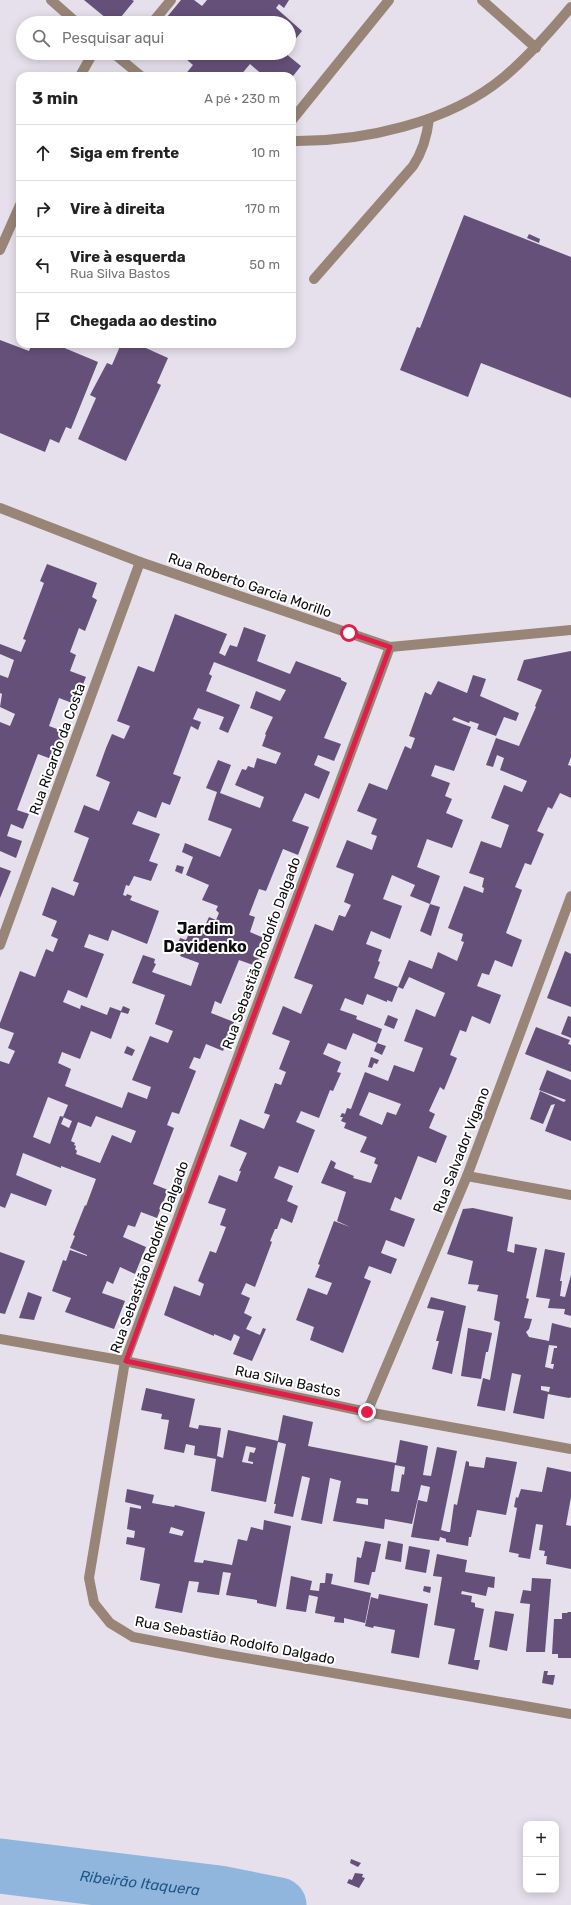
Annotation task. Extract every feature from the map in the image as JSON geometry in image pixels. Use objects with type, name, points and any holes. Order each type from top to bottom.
[{"type":"street","points":[[51,0],[69,16]]},
{"type":"street","points":[[158,16],[171,0]]},
{"type":"street","points":[[296,115],[389,0]]},
{"type":"street","points":[[482,0],[536,48]]},
{"type":"street","points":[[296,141],[341,139],[429,119],[483,92],[503,78],[536,48],[571,7]]},
{"type":"street","points":[[82,72],[89,60]]},
{"type":"street","points":[[128,60],[138,72]]},
{"type":"street","points":[[314,279],[413,166],[420,155],[427,137],[429,119]]},
{"type":"street","points":[[0,250],[16,214]]},
{"type":"street","name":"Rua Roberto Garcia Morillo","points":[[0,508],[140,562],[390,647],[571,630]]},
{"type":"street","name":"Rua Ricardo da Costa","points":[[0,945],[140,562]]},
{"type":"street","name":"Rua Sebastião Rodolfo Dalgado","points":[[390,647],[126,1361],[89,1578],[94,1602],[110,1623],[133,1637],[194,1649],[571,1714]]},
{"type":"street","name":"Rua Salvador Vigano","points":[[367,1412],[467,1176],[571,896]]},
{"type":"street","points":[[467,1176],[571,1195]]},
{"type":"street","name":"Rua Silva Bastos","points":[[0,1339],[126,1361],[367,1412],[571,1449]]},
{"type":"building","points":[[84,0],[134,1],[122,16],[103,16]]},
{"type":"building","points":[[181,0],[194,0],[202,6],[207,0],[289,0],[284,8],[279,4],[276,8],[285,16],[168,16]]},
{"type":"building","points":[[296,26],[302,31],[296,38]]},
{"type":"building","points":[[187,60],[294,60],[301,66],[296,72],[259,72],[250,64],[243,72],[187,72],[193,65]]},
{"type":"building","points":[[464,215],[571,257],[571,398],[481,363],[468,397],[400,370],[417,327],[420,328]]},
{"type":"building","points":[[529,234],[540,239],[539,243],[527,238]]},
{"type":"building","points":[[0,340],[16,346],[16,348],[29,351],[30,348],[65,348],[98,362],[71,429],[66,427],[59,443],[50,439],[45,452],[0,433]]},
{"type":"building","points":[[119,348],[146,348],[168,358],[157,383],[161,385],[126,461],[78,439],[96,398],[90,395],[107,363],[112,365]]},
{"type":"building","points":[[47,564],[97,583],[92,597],[97,600],[85,631],[79,628],[70,652],[76,655],[70,671],[86,677],[75,704],[59,698],[49,726],[65,732],[54,760],[38,754],[17,810],[29,814],[23,829],[11,824],[7,836],[22,841],[16,858],[0,851],[0,722],[10,726],[15,714],[0,707],[2,694],[0,693],[0,675],[8,678],[14,660],[0,654],[0,644],[21,652],[26,640],[23,639],[44,583],[40,581]]},
{"type":"building","points":[[175,614],[227,634],[219,653],[225,656],[230,645],[237,647],[244,627],[266,635],[257,661],[290,674],[296,661],[341,678],[341,680],[347,683],[324,738],[341,744],[334,761],[318,755],[314,765],[330,772],[319,799],[305,793],[292,821],[309,827],[298,855],[283,849],[266,891],[259,889],[249,915],[255,917],[250,932],[266,939],[256,966],[239,960],[221,1004],[215,1001],[211,1013],[234,1022],[223,1051],[206,1044],[200,1059],[194,1057],[189,1068],[196,1071],[179,1114],[172,1112],[167,1125],[174,1128],[153,1184],[168,1190],[157,1218],[141,1212],[135,1227],[128,1225],[123,1237],[146,1247],[135,1274],[120,1267],[113,1284],[107,1281],[102,1293],[125,1301],[114,1329],[65,1312],[71,1298],[52,1291],[63,1260],[66,1261],[70,1250],[87,1256],[70,1248],[75,1236],[73,1235],[96,1179],[61,1166],[61,1168],[23,1153],[16,1175],[52,1190],[46,1206],[11,1193],[5,1208],[0,1206],[0,1061],[9,1064],[15,1051],[8,1048],[14,1033],[0,1028],[0,1023],[20,971],[35,977],[46,949],[53,952],[58,939],[51,936],[57,921],[42,915],[52,887],[74,896],[79,883],[73,881],[89,838],[74,832],[84,805],[99,811],[110,782],[96,776],[112,734],[124,739],[130,726],[117,721],[138,666],[154,672]],"holes":[[[214,662],[286,690],[280,701],[256,691],[250,708],[273,717],[265,734],[266,735],[262,746],[281,753],[276,764],[257,758],[254,768],[248,766],[246,770],[242,769],[235,785],[264,797],[260,808],[220,793],[231,765],[218,760],[206,788],[217,792],[208,820],[232,829],[220,857],[185,843],[182,852],[193,857],[186,875],[209,885],[202,900],[218,906],[216,910],[219,913],[216,920],[209,917],[204,928],[193,924],[186,940],[180,938],[176,948],[183,950],[180,956],[199,963],[191,986],[152,972],[156,964],[154,963],[155,959],[143,955],[132,983],[165,995],[155,1024],[173,1031],[168,1043],[150,1036],[132,1080],[151,1087],[147,1099],[128,1092],[122,1108],[65,1086],[71,1069],[58,1063],[62,1052],[80,1059],[91,1031],[111,1039],[121,1012],[128,1014],[130,1009],[123,1006],[121,1011],[110,1007],[107,1015],[81,1005],[80,1009],[63,1002],[68,990],[87,998],[104,954],[84,947],[89,934],[108,941],[112,930],[147,944],[159,911],[130,900],[132,896],[127,894],[126,896],[123,895],[126,885],[129,886],[134,876],[151,881],[158,864],[149,861],[160,834],[132,824],[138,811],[156,818],[162,802],[170,805],[181,777],[173,774],[191,726],[198,730],[201,722],[193,719],[198,708],[224,717],[219,729],[228,733],[240,705],[206,691],[212,676],[209,674]],[[48,1097],[68,1105],[63,1117],[60,1116],[50,1144],[33,1137]],[[96,1116],[136,1131],[131,1143],[112,1135],[100,1163],[76,1154],[77,1151],[75,1149],[75,1143],[71,1141],[78,1122],[91,1127]],[[64,1117],[72,1121],[69,1128],[61,1124]]]},
{"type":"building","points":[[571,651],[571,757],[568,765],[571,766],[571,798],[560,793],[552,809],[548,807],[537,831],[544,834],[531,865],[525,863],[515,887],[522,890],[506,933],[522,940],[512,967],[495,960],[489,975],[482,973],[477,986],[501,995],[490,1024],[472,1016],[466,1032],[460,1030],[450,1055],[457,1058],[444,1090],[440,1087],[429,1111],[435,1114],[429,1128],[447,1136],[436,1163],[418,1156],[401,1200],[395,1197],[390,1210],[415,1219],[404,1247],[386,1240],[381,1253],[397,1259],[391,1274],[369,1266],[364,1278],[371,1281],[343,1353],[310,1340],[314,1327],[296,1320],[308,1288],[327,1295],[332,1283],[315,1277],[320,1265],[318,1264],[334,1221],[350,1227],[337,1221],[346,1192],[321,1183],[331,1160],[336,1163],[334,1168],[354,1176],[353,1178],[371,1183],[378,1165],[374,1163],[376,1158],[360,1152],[367,1137],[344,1128],[346,1123],[341,1121],[343,1117],[340,1117],[342,1113],[345,1114],[347,1108],[351,1109],[365,1072],[388,1081],[394,1065],[414,1072],[423,1048],[404,1041],[416,1009],[435,1017],[445,993],[409,977],[403,989],[398,987],[409,960],[432,969],[438,952],[457,961],[464,942],[461,941],[463,934],[448,928],[464,886],[483,893],[484,888],[482,887],[484,878],[469,873],[481,841],[501,848],[509,825],[491,818],[504,785],[522,792],[527,781],[500,770],[504,758],[497,755],[493,767],[486,765],[496,738],[519,746],[536,707],[535,706],[542,690],[517,680],[524,660]],"holes":[[[369,1092],[401,1104],[396,1115],[387,1112],[382,1125],[359,1115]]]},
{"type":"building","points":[[473,675],[486,679],[480,696],[519,713],[516,721],[504,717],[496,736],[477,729],[479,724],[470,721],[469,723],[454,717],[452,720],[471,727],[454,771],[435,765],[431,776],[450,783],[445,796],[452,799],[446,813],[463,820],[452,848],[427,839],[417,867],[440,876],[430,904],[410,896],[415,885],[392,875],[383,899],[402,906],[390,939],[371,931],[366,944],[382,950],[378,961],[380,962],[374,978],[398,987],[392,1002],[387,1000],[387,1002],[367,994],[363,1005],[345,998],[340,1010],[357,1016],[356,1019],[382,1029],[377,1043],[353,1033],[346,1050],[328,1043],[323,1054],[341,1062],[337,1072],[341,1073],[333,1091],[330,1090],[319,1118],[301,1111],[296,1122],[315,1130],[298,1173],[279,1166],[274,1178],[293,1186],[287,1201],[298,1206],[292,1223],[281,1218],[277,1229],[275,1229],[270,1241],[272,1242],[255,1287],[246,1283],[241,1294],[250,1298],[244,1313],[252,1317],[246,1329],[260,1335],[263,1328],[266,1329],[252,1361],[233,1354],[240,1337],[234,1334],[231,1341],[214,1334],[214,1336],[164,1315],[174,1286],[200,1296],[204,1284],[198,1281],[210,1251],[216,1253],[226,1227],[220,1225],[226,1209],[208,1203],[219,1175],[237,1182],[241,1171],[239,1171],[247,1153],[230,1146],[240,1119],[264,1129],[270,1115],[264,1113],[275,1083],[281,1085],[286,1072],[279,1069],[290,1041],[272,1034],[283,1006],[301,1014],[313,985],[294,978],[315,924],[333,931],[339,915],[345,917],[351,905],[344,902],[354,874],[336,867],[347,840],[372,850],[377,836],[371,834],[377,819],[357,811],[369,783],[387,790],[405,746],[411,749],[415,738],[409,736],[425,692],[431,695],[438,681],[467,693]]},
{"type":"building","points":[[177,865],[184,867],[182,874],[175,871]]},
{"type":"building","points":[[0,867],[11,871],[0,898]]},
{"type":"building","points":[[430,904],[440,907],[431,936],[420,931]]},
{"type":"building","points":[[565,951],[571,954],[571,1007],[547,998]]},
{"type":"building","points":[[388,1015],[398,1019],[394,1029],[384,1025]]},
{"type":"building","points":[[568,1016],[571,1017],[571,1038],[561,1034]]},
{"type":"building","points":[[536,1027],[570,1040],[568,1044],[571,1045],[571,1072],[525,1054]]},
{"type":"building","points":[[377,1043],[386,1046],[382,1055],[374,1051]]},
{"type":"building","points":[[127,1046],[135,1050],[132,1056],[124,1053]]},
{"type":"building","points":[[371,1057],[379,1060],[377,1064],[374,1063],[372,1068],[368,1067]]},
{"type":"building","points":[[547,1070],[571,1080],[571,1141],[545,1131],[555,1104],[551,1105],[543,1124],[530,1119],[540,1091],[564,1102],[566,1100],[539,1090]]},
{"type":"building","points":[[473,1208],[513,1217],[507,1251],[514,1253],[515,1244],[537,1248],[526,1298],[529,1299],[524,1318],[532,1319],[529,1329],[526,1332],[529,1337],[549,1341],[552,1323],[571,1328],[571,1397],[569,1398],[548,1394],[544,1419],[513,1413],[521,1375],[512,1373],[505,1411],[477,1406],[483,1378],[490,1380],[500,1322],[494,1320],[498,1295],[477,1291],[479,1285],[468,1284],[473,1261],[447,1254],[463,1209]],"holes":[[[549,1345],[557,1346],[557,1348],[554,1348],[551,1364],[554,1364],[553,1369],[545,1367]],[[541,1386],[550,1387],[549,1392],[541,1390]]]},
{"type":"building","points":[[545,1249],[565,1253],[560,1281],[562,1281],[560,1296],[565,1297],[571,1275],[571,1316],[564,1314],[565,1309],[548,1308],[550,1299],[536,1297]]},
{"type":"building","points":[[0,1252],[25,1261],[5,1314],[0,1313]]},
{"type":"building","points":[[28,1292],[42,1297],[34,1320],[19,1318]]},
{"type":"building","points":[[431,1297],[466,1306],[452,1374],[432,1369],[439,1341],[436,1341],[444,1311],[427,1308]]},
{"type":"building","points":[[468,1328],[492,1333],[488,1352],[486,1352],[481,1379],[461,1376]]},
{"type":"building","points":[[146,1388],[195,1399],[189,1427],[198,1429],[199,1425],[221,1428],[217,1456],[223,1458],[228,1430],[278,1441],[283,1415],[313,1422],[308,1446],[396,1463],[400,1440],[428,1446],[423,1475],[431,1476],[437,1447],[457,1451],[441,1530],[448,1532],[450,1532],[454,1504],[457,1505],[466,1461],[469,1462],[469,1466],[484,1468],[486,1457],[517,1462],[506,1515],[477,1510],[471,1537],[469,1537],[468,1546],[446,1542],[446,1539],[440,1537],[439,1541],[411,1537],[418,1500],[427,1502],[430,1487],[421,1485],[412,1524],[385,1519],[384,1529],[333,1521],[341,1481],[330,1478],[322,1524],[301,1520],[310,1478],[302,1476],[293,1517],[274,1513],[276,1504],[274,1504],[286,1444],[278,1442],[266,1502],[211,1491],[216,1459],[194,1455],[195,1446],[186,1444],[184,1453],[164,1449],[169,1420],[161,1419],[162,1414],[141,1410]],"holes":[[[246,1446],[256,1448],[254,1453],[250,1452],[248,1461],[253,1462],[253,1464],[242,1462]],[[395,1465],[405,1467],[404,1475],[402,1474],[399,1492],[391,1491]],[[357,1498],[368,1499],[368,1505],[356,1503]]]},
{"type":"building","points":[[547,1467],[571,1472],[571,1497],[566,1525],[571,1526],[571,1569],[546,1564],[547,1556],[544,1556],[545,1551],[539,1550],[543,1525],[536,1524],[530,1559],[518,1557],[519,1554],[509,1552],[517,1508],[514,1507],[516,1497],[518,1498],[521,1489],[542,1492]]},
{"type":"building","points":[[127,1489],[154,1495],[152,1503],[174,1507],[175,1505],[205,1512],[194,1562],[203,1563],[204,1560],[232,1565],[238,1539],[247,1541],[251,1527],[263,1530],[264,1520],[291,1526],[276,1607],[257,1603],[257,1600],[226,1595],[231,1573],[223,1572],[219,1595],[197,1592],[199,1582],[189,1581],[182,1613],[155,1608],[160,1584],[140,1580],[145,1548],[126,1544],[127,1537],[134,1538],[135,1531],[127,1529],[130,1507],[141,1509],[141,1506],[125,1502]],"holes":[[[171,1527],[184,1531],[182,1536],[169,1533]]]},
{"type":"building","points":[[365,1541],[381,1544],[375,1572],[372,1572],[369,1585],[354,1582],[357,1557],[361,1558]]},
{"type":"building","points":[[388,1541],[403,1544],[401,1562],[385,1559]]},
{"type":"building","points":[[409,1546],[430,1550],[426,1573],[405,1569]]},
{"type":"building","points":[[437,1554],[467,1560],[465,1572],[495,1577],[494,1588],[488,1587],[486,1596],[462,1591],[461,1594],[472,1596],[471,1602],[475,1603],[475,1607],[484,1609],[474,1660],[480,1660],[478,1670],[448,1664],[455,1629],[434,1625],[442,1577],[433,1576]]},
{"type":"building","points":[[326,1573],[333,1574],[331,1584],[371,1593],[365,1623],[344,1618],[344,1623],[334,1622],[335,1617],[315,1613],[318,1597],[309,1595],[306,1612],[286,1609],[291,1576],[312,1581],[310,1590],[319,1591],[320,1583],[325,1583]]},
{"type":"building","points":[[532,1578],[551,1579],[545,1652],[526,1652],[530,1604],[520,1603],[523,1590],[531,1591]]},
{"type":"building","points":[[424,1586],[431,1587],[430,1593],[423,1591]]},
{"type":"building","points":[[379,1594],[428,1604],[419,1658],[391,1653],[395,1630],[365,1626],[371,1597],[378,1599]]},
{"type":"building","points":[[495,1611],[514,1614],[507,1651],[489,1647]]},
{"type":"building","points":[[571,1612],[571,1658],[558,1658],[558,1654],[552,1654],[554,1619],[562,1619],[562,1613]]},
{"type":"building","points":[[544,1671],[548,1671],[547,1675],[555,1675],[553,1685],[542,1683]]},
{"type":"building","points":[[351,1859],[361,1863],[358,1867],[350,1863]]},
{"type":"building","points":[[355,1873],[363,1874],[362,1877],[365,1878],[359,1888],[347,1883],[349,1879],[352,1880]]},
{"type":"waterway","name":"Ribeirão Itaquera","points":[[0,1866],[219,1893],[279,1905]]},
{"type":"district","name":"Jardim Davidenko","points":[[205,937]]},
{"type":"route","points":[[349,633],[390,647],[126,1361],[367,1412]]}]
